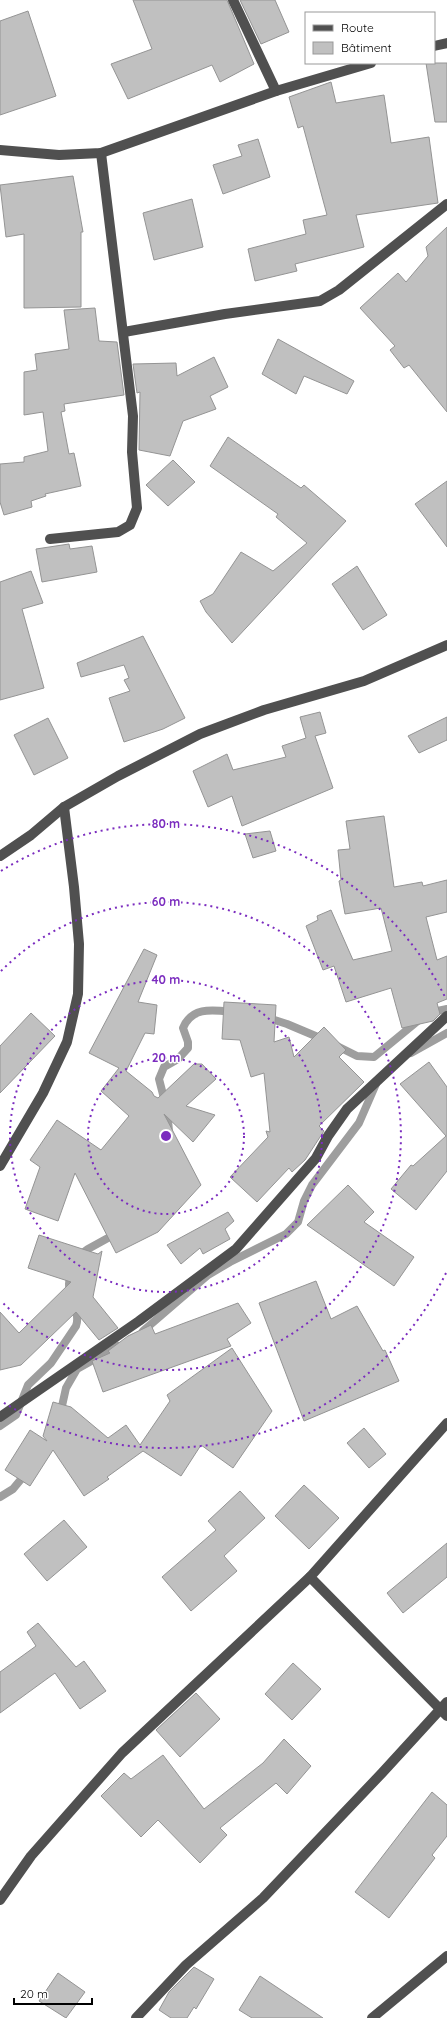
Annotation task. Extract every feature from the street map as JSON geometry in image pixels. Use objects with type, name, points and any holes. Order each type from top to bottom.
[{"type":"street","points":[[233,0],[276,91]]},
{"type":"street","points":[[435,46],[447,43]]},
{"type":"street","points":[[0,150],[58,155],[101,153],[276,91],[368,64]]},
{"type":"street","points":[[50,539],[118,532],[130,525],[137,508],[132,452],[132,416],[124,332],[101,153]]},
{"type":"street","points":[[124,332],[225,314],[320,301],[339,290],[447,204]]},
{"type":"street","points":[[0,856],[31,835],[64,807],[118,776],[200,734],[264,710],[364,681],[447,645]]},
{"type":"street","points":[[0,1166],[43,1093],[67,1042],[78,994],[79,944],[74,887],[64,807]]},
{"type":"street","points":[[0,1417],[138,1321],[236,1249],[316,1158],[328,1136],[347,1109],[447,1016]]},
{"type":"street","points":[[0,1900],[31,1856],[122,1753],[310,1577],[447,1423]]},
{"type":"street","points":[[136,2018],[186,1965],[262,1898],[445,1709],[310,1577]]},
{"type":"street","points":[[372,2018],[447,1956]]},
{"type":"building","points":[[133,0],[227,0],[254,64],[220,82],[212,65],[128,99],[111,64],[152,49]]},
{"type":"building","points":[[240,0],[275,0],[289,32],[261,44]]},
{"type":"building","points":[[28,11],[56,96],[0,115],[0,21]]},
{"type":"building","points":[[447,63],[447,122],[435,122],[426,64]]},
{"type":"building","points":[[331,82],[336,103],[384,95],[391,143],[429,137],[438,203],[356,215],[364,247],[295,264],[297,271],[255,281],[248,249],[306,234],[303,220],[327,215],[303,126],[298,128],[289,97]]},
{"type":"building","points":[[258,139],[270,177],[223,194],[213,165],[242,156],[238,145]]},
{"type":"building","points":[[73,176],[83,232],[81,232],[81,307],[24,308],[24,234],[6,237],[0,185]]},
{"type":"building","points":[[192,199],[203,247],[154,260],[143,213]]},
{"type":"building","points":[[447,227],[447,412],[409,365],[404,368],[390,350],[395,346],[360,308],[398,273],[406,282],[428,256],[426,247]]},
{"type":"building","points":[[95,308],[99,341],[117,342],[124,395],[64,404],[65,411],[61,412],[69,454],[74,453],[81,486],[45,494],[46,496],[31,501],[32,507],[4,515],[0,502],[0,464],[24,462],[24,457],[48,451],[43,412],[24,415],[24,372],[37,370],[35,354],[69,349],[64,310]]},
{"type":"building","points":[[278,339],[354,381],[347,394],[304,376],[296,394],[262,374]]},
{"type":"building","points":[[214,357],[228,387],[210,396],[216,409],[183,421],[170,456],[139,450],[140,392],[137,393],[133,364],[176,363],[177,376]]},
{"type":"building","points":[[228,437],[301,488],[304,485],[346,521],[232,643],[206,612],[200,601],[213,594],[241,552],[273,571],[307,543],[276,517],[278,514],[210,466]]},
{"type":"building","points":[[173,460],[195,482],[168,506],[146,485]]},
{"type":"building","points":[[447,481],[447,547],[415,504]]},
{"type":"building","points":[[69,544],[70,549],[92,546],[97,572],[42,582],[36,549]]},
{"type":"building","points":[[357,566],[387,615],[363,630],[332,584]]},
{"type":"building","points":[[31,571],[43,603],[22,609],[44,688],[0,700],[0,582]]},
{"type":"building","points":[[143,636],[185,718],[163,729],[124,742],[109,698],[130,691],[124,680],[129,678],[124,665],[81,677],[77,663]]},
{"type":"building","points":[[320,712],[326,733],[315,736],[333,788],[242,826],[232,796],[208,807],[193,771],[227,754],[233,770],[286,757],[282,746],[306,738],[300,717]]},
{"type":"building","points":[[447,717],[447,740],[419,753],[408,736]]},
{"type":"building","points":[[48,718],[68,758],[34,775],[14,735]]},
{"type":"building","points":[[384,816],[394,887],[422,882],[423,886],[447,880],[447,912],[426,917],[437,960],[447,956],[447,999],[437,1003],[440,1014],[433,1021],[402,1028],[391,988],[346,1002],[334,966],[323,970],[306,926],[318,920],[317,916],[331,910],[353,960],[392,951],[381,908],[345,914],[339,881],[341,880],[338,850],[350,849],[346,821]]},
{"type":"building","points":[[270,831],[276,851],[253,858],[245,834]]},
{"type":"building","points":[[144,949],[157,955],[138,1002],[157,1005],[154,1034],[145,1033],[126,1071],[158,1098],[194,1064],[202,1064],[216,1079],[186,1106],[215,1115],[193,1142],[164,1114],[201,1185],[158,1232],[116,1253],[75,1173],[58,1221],[25,1209],[40,1167],[30,1160],[57,1120],[101,1150],[129,1116],[101,1091],[119,1068],[89,1053]]},
{"type":"building","points":[[224,1002],[276,1005],[274,1042],[289,1037],[294,1057],[324,1027],[346,1050],[339,1057],[364,1082],[319,1126],[324,1131],[305,1160],[292,1172],[289,1168],[257,1202],[230,1177],[268,1137],[266,1131],[270,1132],[264,1073],[251,1077],[240,1040],[222,1039]]},
{"type":"building","points":[[31,1013],[55,1036],[0,1093],[0,1046]]},
{"type":"building","points":[[429,1062],[447,1087],[447,1171],[416,1210],[391,1189],[411,1165],[413,1166],[446,1136],[400,1084]]},
{"type":"building","points":[[348,1185],[374,1212],[364,1222],[414,1257],[394,1286],[307,1225]]},
{"type":"building","points":[[228,1212],[234,1221],[225,1229],[230,1239],[203,1254],[200,1248],[181,1264],[167,1245]]},
{"type":"building","points":[[39,1235],[98,1254],[102,1251],[93,1297],[118,1328],[99,1340],[76,1312],[21,1365],[0,1370],[0,1312],[19,1333],[71,1282],[28,1268]]},
{"type":"building","points":[[316,1281],[331,1319],[357,1306],[383,1351],[385,1350],[399,1381],[304,1421],[259,1303]]},
{"type":"building","points":[[238,1303],[251,1323],[227,1339],[231,1346],[103,1392],[92,1361],[110,1353],[108,1351],[128,1336],[151,1325],[155,1334]]},
{"type":"building","points":[[232,1348],[272,1411],[233,1468],[201,1445],[181,1476],[143,1451],[107,1477],[109,1479],[84,1496],[53,1450],[30,1486],[5,1470],[30,1430],[47,1441],[43,1436],[53,1402],[71,1407],[108,1438],[126,1425],[140,1445],[170,1401],[167,1395]]},
{"type":"building","points":[[364,1428],[386,1454],[369,1468],[347,1443]]},
{"type":"building","points":[[304,1485],[339,1518],[309,1549],[275,1516]]},
{"type":"building","points":[[240,1491],[265,1518],[224,1556],[237,1571],[191,1611],[162,1577],[216,1530],[208,1521]]},
{"type":"building","points":[[64,1520],[87,1547],[47,1581],[24,1554]]},
{"type":"building","points":[[447,1543],[447,1577],[403,1613],[387,1593]]},
{"type":"building","points":[[38,1623],[76,1667],[84,1661],[106,1691],[80,1709],[55,1673],[0,1713],[0,1672],[36,1646],[27,1632]]},
{"type":"building","points":[[293,1663],[321,1689],[292,1720],[265,1694]]},
{"type":"building","points":[[196,1693],[220,1719],[180,1757],[156,1730]]},
{"type":"building","points":[[284,1739],[311,1766],[287,1794],[276,1783],[220,1828],[227,1835],[200,1863],[158,1820],[141,1837],[101,1796],[124,1773],[131,1779],[163,1755],[204,1809],[263,1763]]},
{"type":"building","points":[[432,1792],[447,1805],[447,1836],[432,1855],[435,1858],[389,1918],[355,1892]]},
{"type":"building","points":[[194,1967],[214,1979],[196,2009],[194,2007],[187,2018],[171,2018],[159,2010],[169,1992]]},
{"type":"building","points":[[58,1973],[85,1992],[66,2018],[39,2001]]},
{"type":"building","points":[[260,1976],[323,2018],[252,2018],[239,2010]]},
{"type":"waterway","points":[[428,1013],[447,1009]]},
{"type":"waterway","points":[[169,1131],[167,1110],[159,1079],[164,1067],[178,1059],[188,1048],[188,1042],[183,1028],[192,1016],[204,1011],[211,1010],[234,1012]]},
{"type":"waterway","points":[[265,1017],[287,1024],[325,1040]]},
{"type":"waterway","points":[[337,1046],[357,1056],[374,1057],[419,1020]]},
{"type":"waterway","points":[[411,1053],[447,1033]]},
{"type":"waterway","points":[[143,1331],[208,1275],[230,1262],[286,1234],[298,1222],[304,1201],[312,1185],[359,1123],[376,1084]]},
{"type":"waterway","points":[[79,1256],[88,1249],[117,1233]]},
{"type":"waterway","points":[[0,1426],[16,1415],[28,1385],[51,1363],[76,1326],[77,1314],[69,1288],[71,1272]]},
{"type":"waterway","points":[[60,1415],[66,1388],[77,1369],[118,1346]]},
{"type":"waterway","points":[[0,1497],[13,1489],[27,1472]]}]
